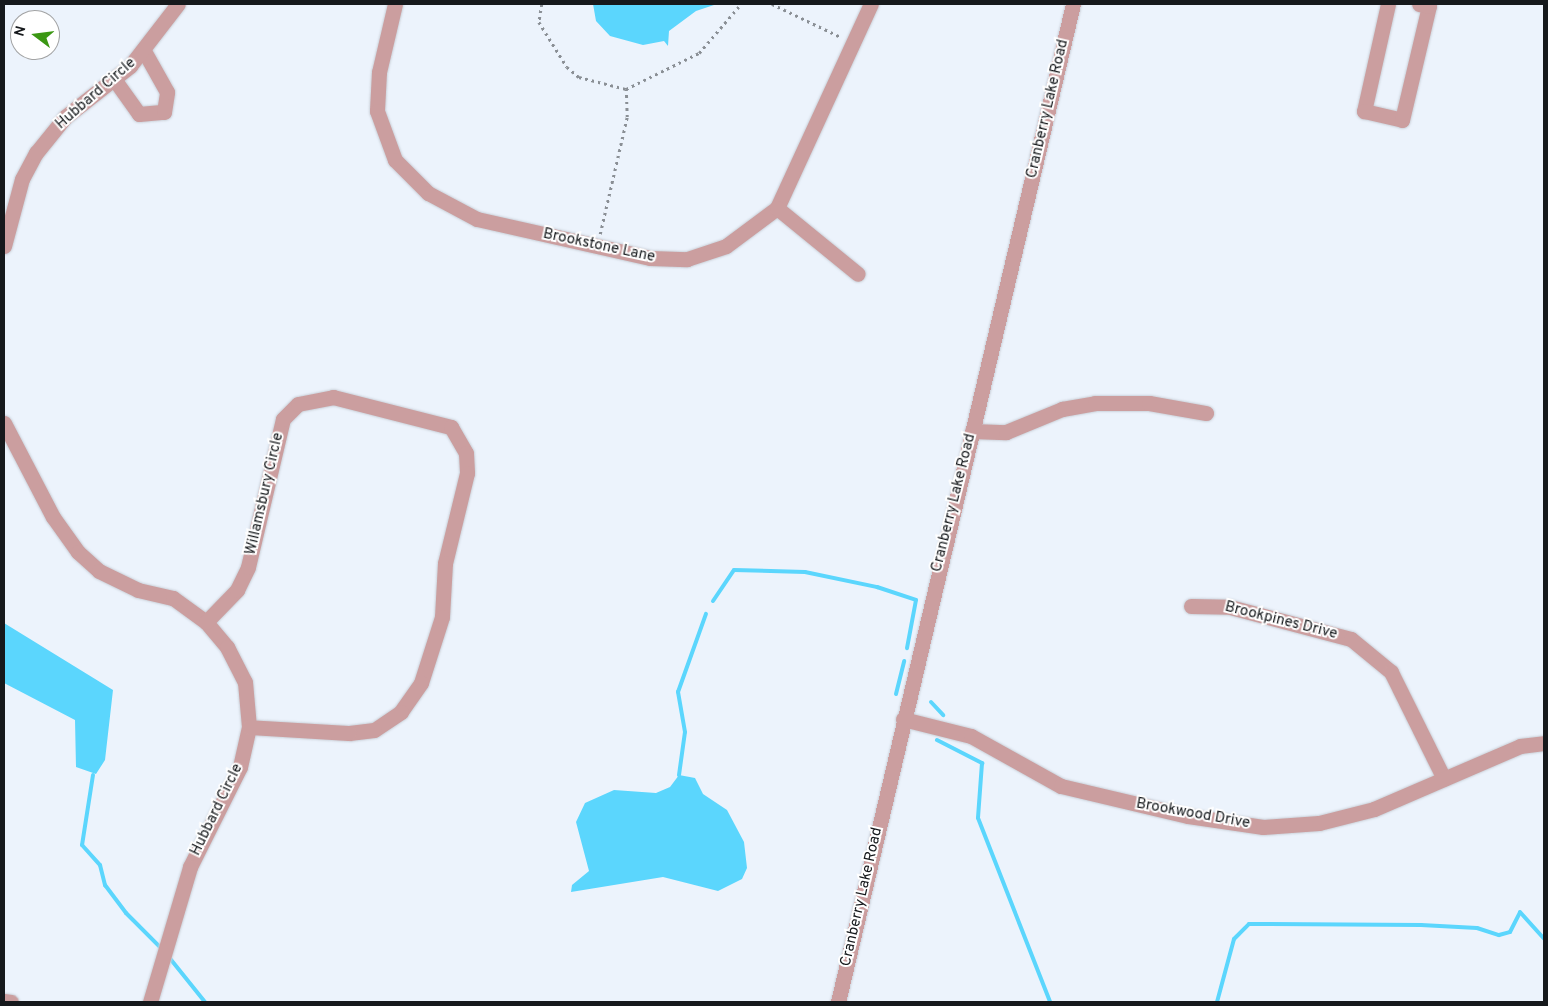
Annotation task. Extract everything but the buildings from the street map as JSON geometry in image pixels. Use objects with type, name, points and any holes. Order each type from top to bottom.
[{"type":"street","name":"Hubbard Circle","points":[[4,246],[22,179],[36,153],[66,117],[114,79],[144,51],[178,4]]},
{"type":"street","name":"Brookstone Lane","points":[[395,4],[379,72],[377,110],[395,160],[428,193],[478,219],[650,258],[687,259],[726,246],[777,208],[871,4]]},
{"type":"street","name":"Cranberry Lake Road","points":[[838,1002],[903,719],[1073,4]]},
{"type":"street","points":[[1388,4],[1364,111],[1402,120],[1429,6],[1419,4]]},
{"type":"street","points":[[114,79],[139,114],[164,112],[167,92],[144,51]]},
{"type":"street","points":[[777,208],[858,274]]},
{"type":"street","name":"Willamsbury Circle","points":[[206,622],[237,590],[248,567],[283,419],[298,404],[333,396],[451,426],[466,453],[467,473],[445,563],[442,618],[421,683],[402,712],[374,730],[349,734],[249,727]]},
{"type":"street","points":[[972,431],[1006,432],[1062,409],[1095,403],[1149,403],[1206,413]]},
{"type":"street","name":"Hubbard Circle","points":[[4,423],[53,517],[78,552],[99,571],[138,590],[173,598],[206,622],[227,647],[244,682],[249,727],[240,767],[190,867],[150,1002]]},
{"type":"street","name":"Brookpines Drive","points":[[1190,606],[1230,607],[1351,639],[1390,672],[1444,779]]},
{"type":"street","name":"Brookwood Drive","points":[[903,719],[971,736],[1061,786],[1234,824],[1319,823],[1374,809],[1520,746],[1544,742]]},
{"type":"street","points":[[4,1001],[11,1002]]},
{"type":"path","points":[[542,4],[539,22],[567,67],[579,77],[626,89],[699,54],[741,4]]},
{"type":"path","points":[[772,4],[853,42]]},
{"type":"path","points":[[597,246],[627,117],[626,89]]},
{"type":"water","points":[[593,4],[717,4],[696,11],[669,31],[668,46],[664,41],[643,45],[610,36],[596,21]]},
{"type":"water","points":[[4,623],[113,690],[105,760],[96,774],[76,767],[75,720],[4,683]]},
{"type":"water","points":[[679,775],[695,778],[703,794],[727,810],[744,842],[747,868],[742,879],[718,891],[663,877],[571,892],[572,885],[589,871],[576,822],[585,803],[614,790],[656,793],[670,787]]},
{"type":"waterway","points":[[713,601],[734,570],[805,572],[877,587],[916,600],[907,648]]},
{"type":"waterway","points":[[679,775],[685,732],[678,692],[706,614]]},
{"type":"waterway","points":[[896,694],[904,661]]},
{"type":"waterway","points":[[931,702],[943,715]]},
{"type":"waterway","points":[[937,740],[982,763],[978,818],[1050,1002]]},
{"type":"waterway","points":[[93,775],[82,845],[100,865],[105,885],[126,913],[162,949]]},
{"type":"waterway","points":[[1217,1002],[1234,939],[1249,924],[1421,925],[1477,928],[1499,935],[1510,932],[1520,912],[1544,939]]},
{"type":"waterway","points":[[168,956],[205,1002]]}]
